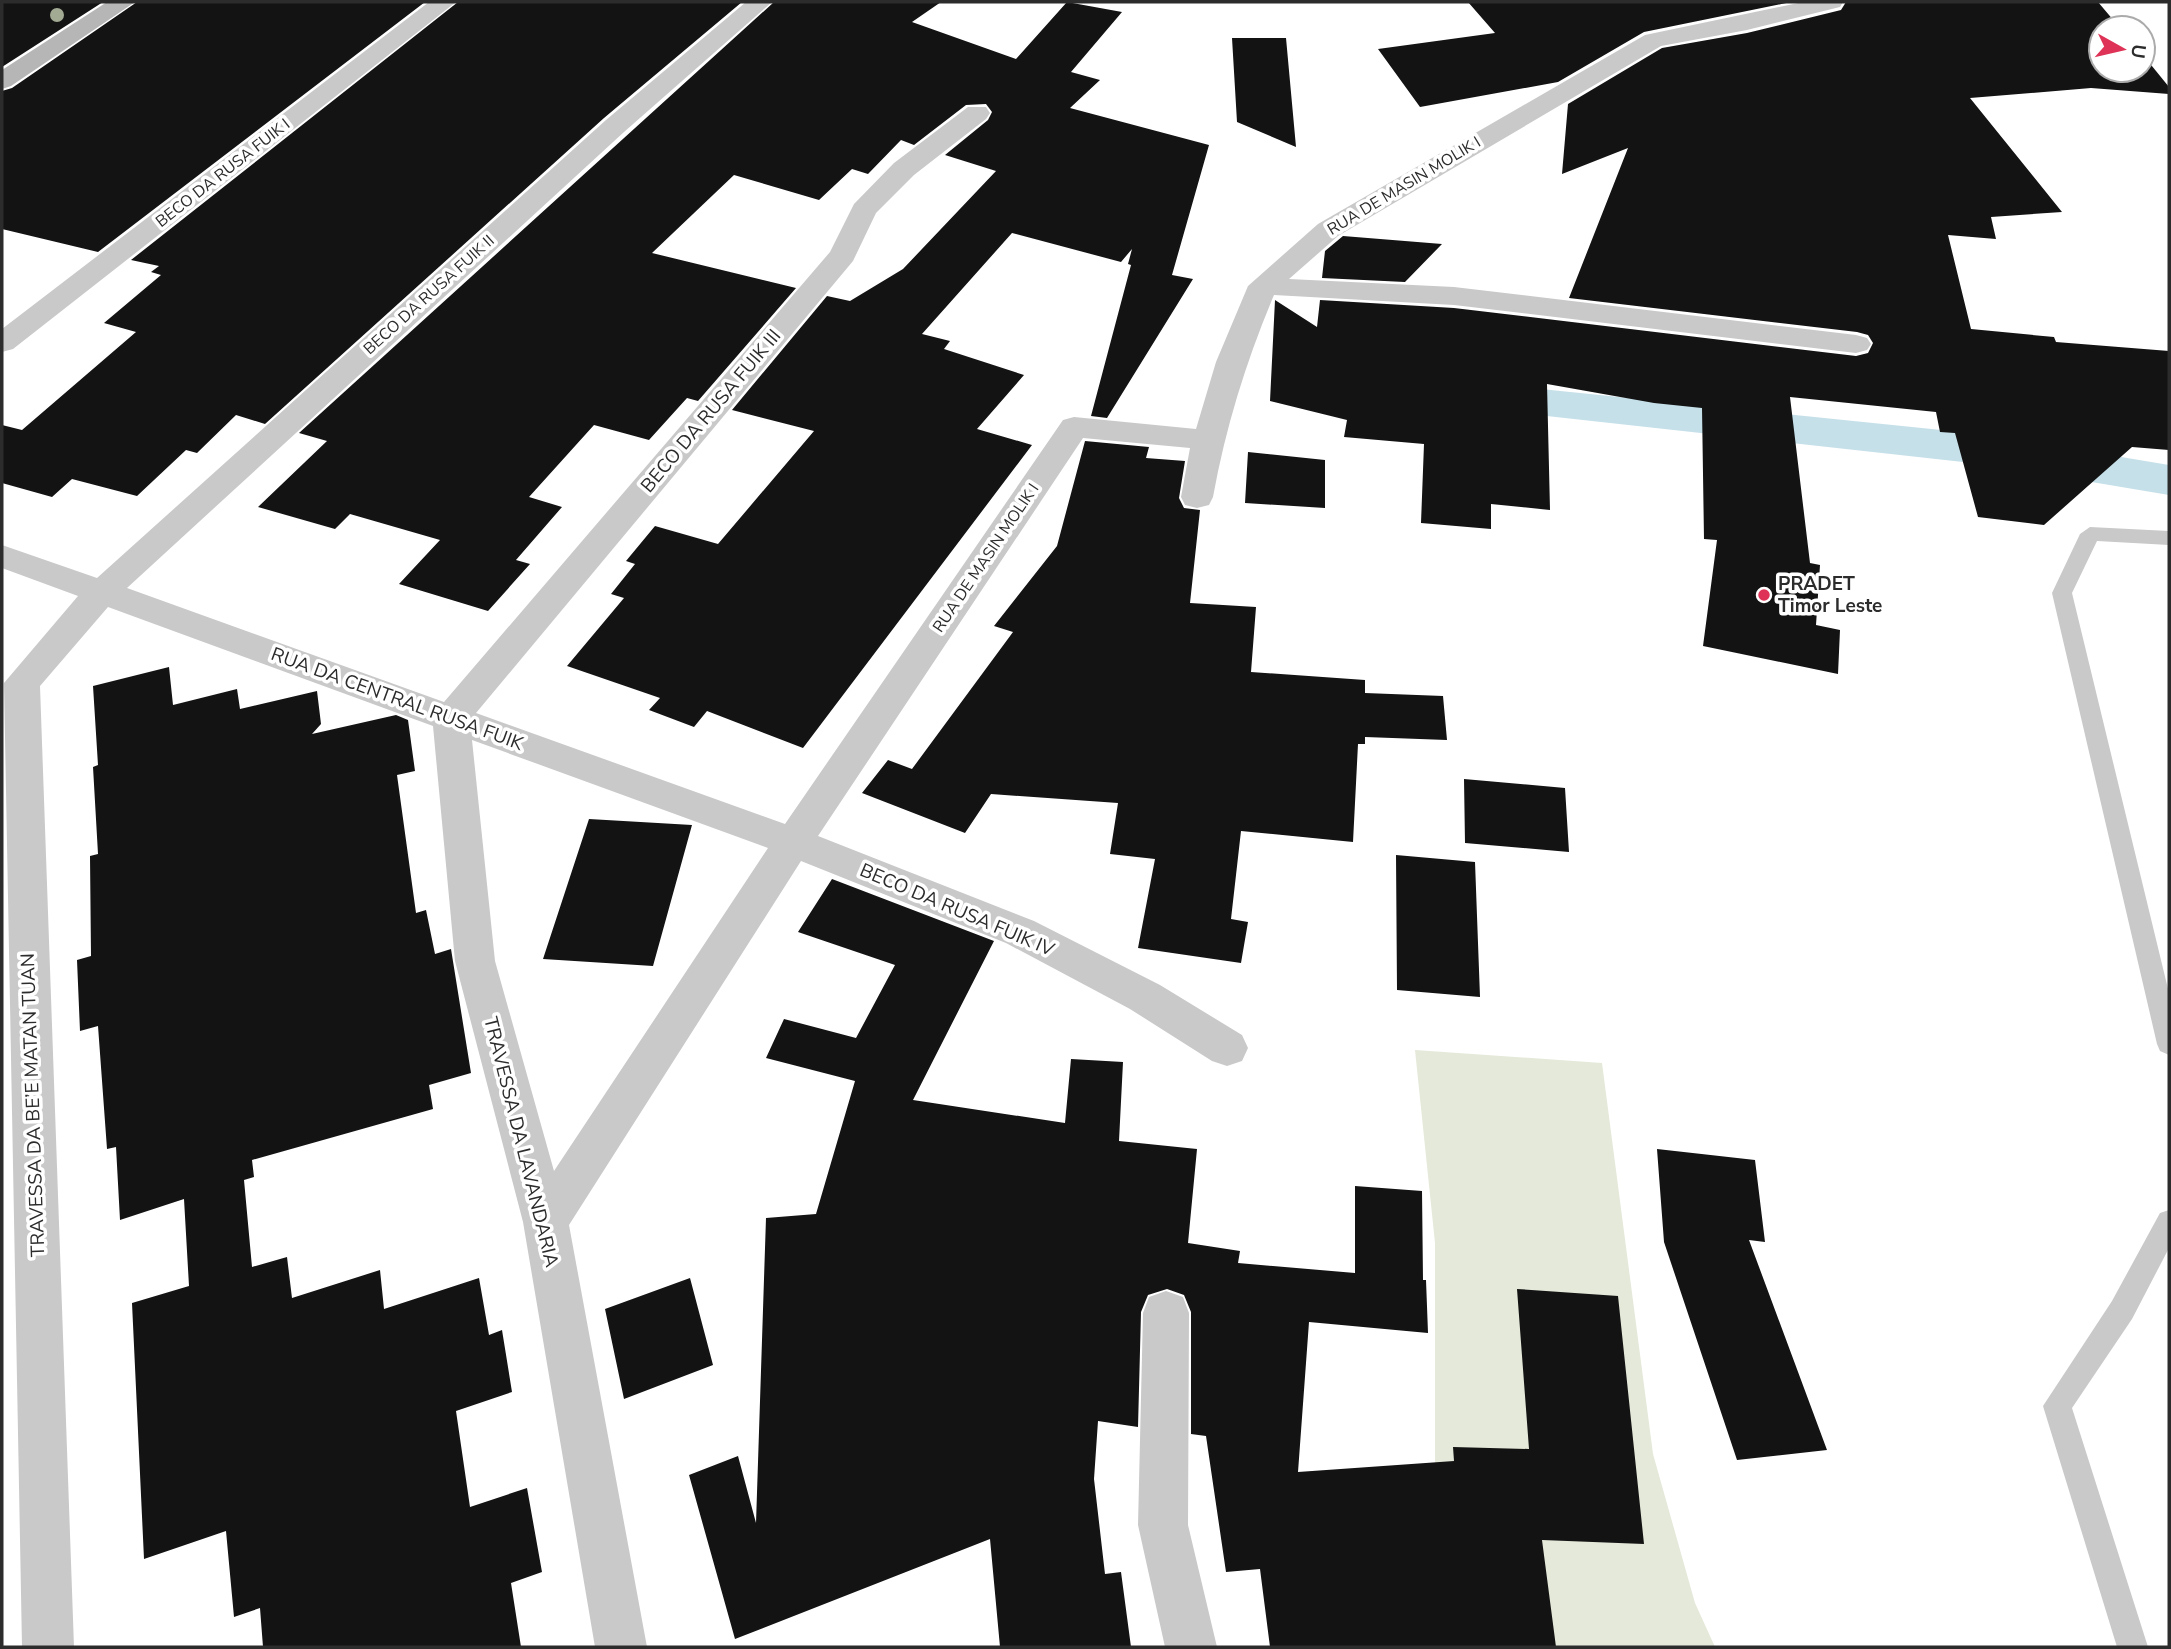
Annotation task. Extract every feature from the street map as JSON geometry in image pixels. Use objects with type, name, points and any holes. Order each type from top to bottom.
[{"type":"main road","points":[[2,81],[123,2]]},
{"type":"street","name":"BECO DA RUSA FUIK I","points":[[2,343],[444,2]]},
{"type":"street","name":"BECO DA RUSA FUIK II","points":[[102,592],[615,126],[760,2]]},
{"type":"street","name":"RUA DE MASIN MOLIK I","points":[[793,842],[1074,427],[1208,440],[1231,362],[1263,286],[1328,230],[1654,40],[1748,23],[1830,2]]},
{"type":"street","name":"BECO DA RUSA FUIK III","points":[[450,718],[843,255],[864,210],[904,169],[977,113]]},
{"type":"street","points":[[1263,286],[1454,296],[1856,344]]},
{"type":"street","points":[[1197,497],[1208,440]]},
{"type":"street","name":"RUA DA CENTRAL RUSA FUIK","points":[[2,556],[793,842]]},
{"type":"street","name":"TRAVESSA DA BE’E MATAN TUAN","points":[[48,1647],[22,683],[102,592]]},
{"type":"street","name":"TRAVESSA DA LAVANDARIA","points":[[450,718],[475,961],[546,1222],[621,1647]]},
{"type":"street","points":[[546,1222],[793,842]]},
{"type":"street","name":"BECO DA RUSA FUIK IV","points":[[793,842],[1020,932],[1145,996],[1227,1048]]},
{"type":"street","points":[[1166,1312],[1163,1525],[1191,1647]]},
{"type":"lane","points":[[2169,538],[2090,534],[2062,593],[2169,1044]]},
{"type":"lane","points":[[2132,1647],[2057,1406],[2122,1310],[2169,1222]]},
{"type":"green space","points":[[1415,1050],[1602,1063],[1653,1454],[1695,1603],[1715,1647],[1442,1647],[1435,1458],[1435,1243]]},
{"type":"building","points":[[2,2],[103,2],[2,67]]},
{"type":"building","points":[[137,2],[425,2],[98,252],[2,229],[2,91],[12,88]]},
{"type":"building","points":[[458,2],[742,2],[604,118],[265,424],[236,415],[197,453],[186,450],[137,496],[72,479],[52,497],[2,483],[2,425],[22,430],[136,332],[104,323],[161,275],[151,272],[159,266],[131,260]]},
{"type":"building","points":[[774,2],[941,2],[912,22],[1016,59],[1067,2],[1122,12],[1071,72],[1100,80],[1070,108],[1209,145],[1172,275],[1193,279],[1107,418],[1091,416],[1131,265],[1128,264],[1132,249],[1121,262],[1012,233],[922,334],[950,341],[944,349],[1024,375],[977,429],[1032,445],[803,748],[707,711],[694,727],[649,710],[660,698],[567,666],[624,598],[611,594],[635,564],[626,561],[655,526],[718,544],[814,431],[732,410],[827,296],[850,301],[903,269],[996,171],[945,155],[988,120],[992,112],[986,104],[966,105],[914,145],[901,140],[868,174],[852,169],[819,200],[734,175],[652,253],[796,288],[698,401],[687,398],[649,440],[594,425],[529,497],[562,507],[516,560],[530,564],[488,611],[399,584],[440,540],[350,514],[335,529],[258,507],[327,441],[299,433]]},
{"type":"building","points":[[1468,2],[1791,2],[1644,32],[1558,82],[1420,107],[1378,49],[1495,33]]},
{"type":"building","points":[[1846,2],[2098,2],[2108,14],[2087,14],[2087,84],[2157,84],[2157,72],[2169,87],[2169,94],[2091,88],[1970,98],[2062,212],[1991,217],[1996,239],[1948,235],[1971,329],[2054,337],[2056,342],[2169,351],[2169,450],[2132,447],[2044,525],[1978,517],[1955,433],[1940,432],[1936,412],[1790,397],[1810,563],[1820,565],[1816,625],[1840,630],[1838,674],[1703,646],[1717,540],[1704,539],[1702,408],[1654,403],[1547,384],[1550,510],[1491,504],[1491,529],[1421,523],[1424,444],[1344,437],[1347,420],[1270,401],[1275,300],[1317,327],[1320,300],[1454,308],[1856,356],[1868,353],[1873,343],[1868,335],[1857,332],[1569,298],[1628,148],[1562,174],[1568,104],[1662,48],[1747,33],[1841,10]]},
{"type":"building","points":[[1232,38],[1286,38],[1296,147],[1237,122]]},
{"type":"building","points":[[1343,236],[1442,244],[1405,282],[1322,278],[1325,251]]},
{"type":"building","points":[[1085,441],[1149,447],[1146,458],[1185,461],[1179,498],[1184,508],[1200,510],[1190,603],[1256,607],[1251,672],[1365,680],[1365,693],[1443,696],[1447,740],[1365,737],[1365,744],[1358,744],[1353,842],[1241,831],[1231,919],[1248,922],[1241,963],[1138,948],[1155,859],[1110,854],[1118,803],[991,794],[965,833],[862,793],[888,760],[912,769],[1013,632],[994,626],[1057,546]]},
{"type":"building","points":[[1248,452],[1325,460],[1325,508],[1245,503]]},
{"type":"building","points":[[169,667],[173,705],[237,689],[240,709],[317,691],[321,724],[312,734],[396,715],[408,720],[415,771],[397,775],[416,913],[426,910],[435,954],[451,949],[471,1073],[429,1085],[433,1109],[252,1160],[254,1177],[244,1180],[252,1267],[287,1257],[292,1298],[380,1270],[384,1309],[479,1278],[489,1335],[502,1330],[512,1392],[456,1411],[470,1507],[527,1488],[542,1572],[511,1583],[521,1647],[263,1647],[260,1608],[234,1617],[226,1531],[144,1559],[132,1303],[189,1286],[184,1199],[120,1220],[116,1147],[107,1149],[98,1026],[80,1031],[77,960],[91,956],[90,856],[98,854],[93,767],[98,765],[93,686]]},
{"type":"building","points":[[1464,779],[1565,788],[1569,852],[1465,843]]},
{"type":"building","points":[[589,819],[692,825],[653,966],[543,959]]},
{"type":"building","points":[[1396,855],[1475,862],[1480,997],[1397,990]]},
{"type":"building","points":[[832,879],[994,941],[913,1100],[1065,1123],[1071,1059],[1123,1062],[1119,1141],[1197,1149],[1188,1243],[1240,1251],[1238,1263],[1355,1273],[1355,1186],[1422,1191],[1423,1280],[1426,1280],[1428,1333],[1309,1322],[1298,1472],[1454,1461],[1453,1447],[1529,1449],[1517,1289],[1618,1296],[1644,1544],[1542,1540],[1556,1647],[1270,1647],[1260,1569],[1226,1572],[1206,1436],[1191,1434],[1191,1312],[1184,1295],[1167,1289],[1148,1295],[1141,1312],[1138,1427],[1098,1421],[1094,1479],[1105,1574],[1121,1572],[1131,1647],[1000,1647],[990,1539],[735,1639],[689,1475],[738,1456],[756,1523],[766,1218],[816,1214],[855,1081],[766,1058],[784,1019],[856,1038],[895,965],[798,932]]},
{"type":"building","points":[[1657,1149],[1755,1160],[1765,1242],[1749,1240],[1827,1450],[1737,1460],[1664,1242]]},
{"type":"building","points":[[690,1278],[713,1365],[624,1399],[605,1309]]},
{"type":"waterway","points":[[1472,396],[1990,450],[2169,480]]},
{"type":"place","name":"PRADET Timor Leste","points":[[1764,595]]}]
